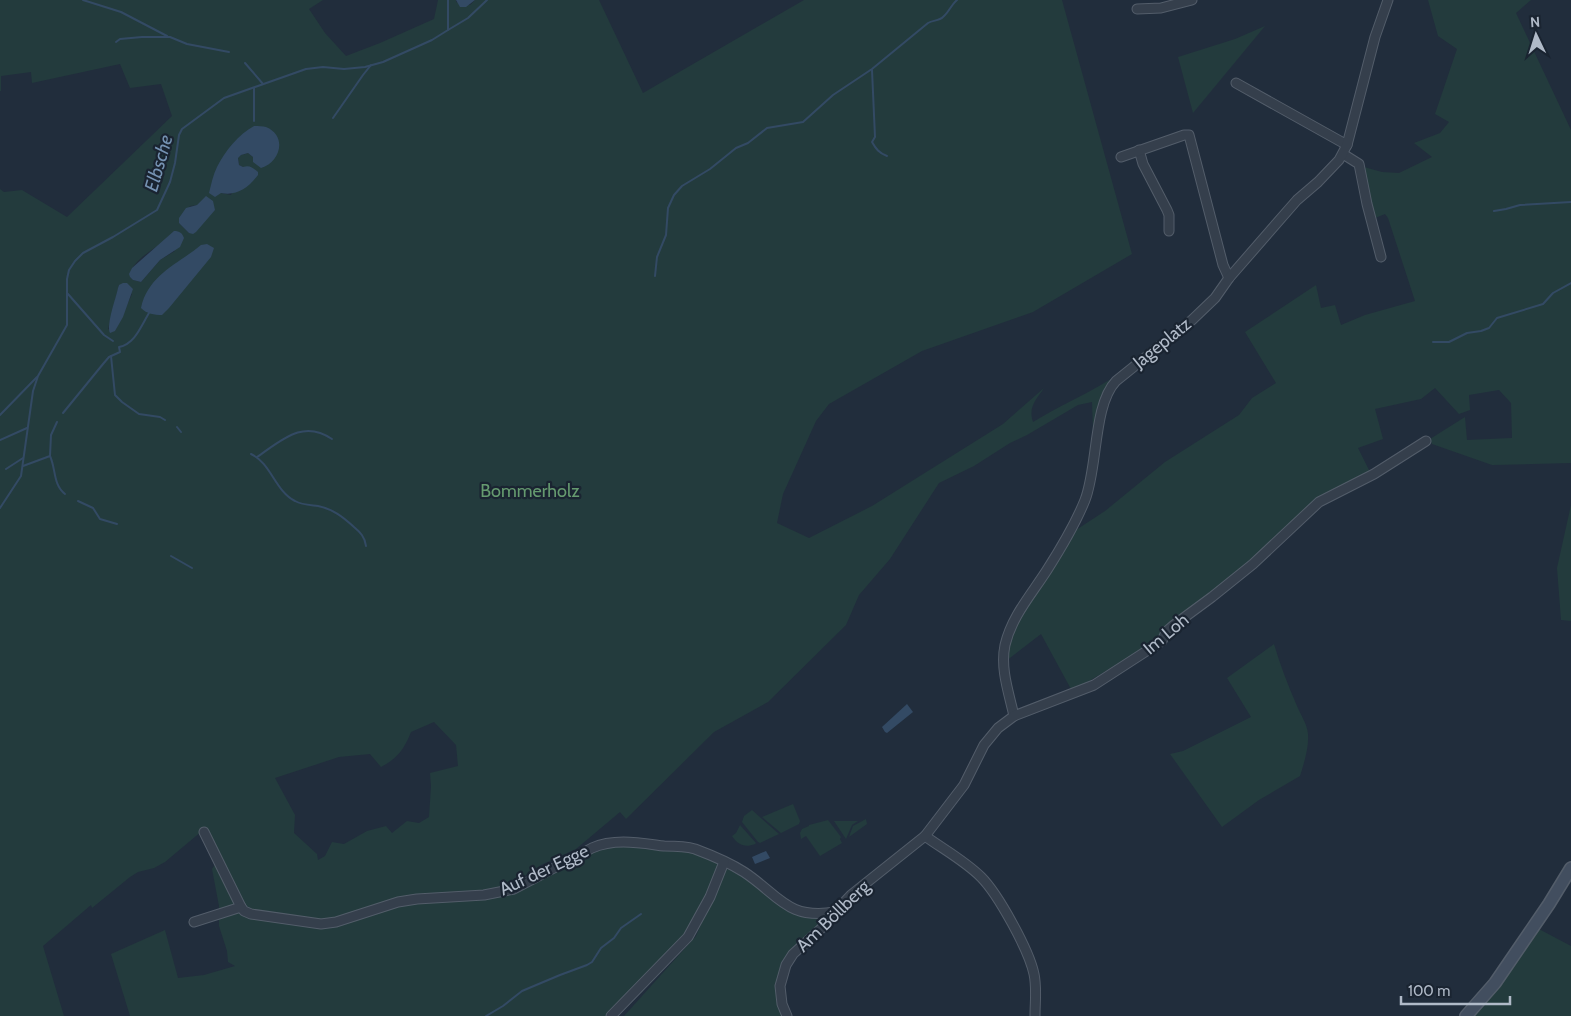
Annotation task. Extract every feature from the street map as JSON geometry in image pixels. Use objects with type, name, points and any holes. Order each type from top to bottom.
[{"type":"main road","points":[[1466,1016],[1495,983],[1571,868]]},
{"type":"street","points":[[1137,9],[1161,8],[1192,0]]},
{"type":"street","name":"Jageplatz","points":[[1014,716],[1004,666],[1004,650],[1011,625],[1068,536],[1085,499],[1093,472],[1100,420],[1108,392],[1116,381],[1192,320],[1215,298],[1229,278],[1297,200],[1318,182],[1343,154],[1388,0]]},
{"type":"street","points":[[1236,83],[1347,145]]},
{"type":"street","points":[[1121,157],[1184,135],[1191,137],[1223,265],[1229,278]]},
{"type":"street","points":[[1139,150],[1143,164],[1169,215],[1169,231]]},
{"type":"street","points":[[1343,154],[1359,164],[1381,257]]},
{"type":"street","name":"Im Loh","points":[[925,836],[964,785],[984,745],[998,728],[1014,716],[1094,685],[1162,641],[1166,632],[1212,598],[1253,564],[1318,502],[1374,474],[1426,441]]},
{"type":"street","points":[[194,922],[241,907],[204,832]]},
{"type":"street","points":[[925,836],[971,868],[992,888],[1029,957],[1036,987],[1035,1016]]},
{"type":"street","name":"Am Böllberg","points":[[787,1016],[780,994],[782,976],[786,965],[794,954],[825,925],[834,912],[851,895],[925,836]]},
{"type":"street","name":"Auf der Egge","points":[[241,907],[244,911],[259,915],[321,924],[336,922],[398,902],[503,892],[592,848],[609,843],[624,842],[694,849],[745,873],[797,911],[814,914],[834,912]]},
{"type":"street","points":[[611,1016],[688,937],[710,897],[724,862]]},
{"type":"green space","name":"Bommerholz","points":[[0,0],[323,0],[309,9],[325,33],[346,56],[434,19],[438,0],[456,0],[456,2],[470,5],[475,0],[599,0],[643,93],[804,0],[1062,0],[1132,254],[1033,312],[922,351],[829,404],[816,421],[783,494],[777,523],[809,538],[872,506],[1003,424],[1044,388],[1032,408],[1033,422],[1111,379],[1104,398],[1090,465],[1093,430],[1092,402],[1078,405],[1010,443],[974,466],[939,483],[890,559],[859,595],[846,625],[768,702],[714,732],[626,819],[620,812],[576,849],[541,865],[514,883],[480,891],[481,900],[509,893],[595,851],[625,844],[694,851],[722,863],[690,928],[676,949],[606,1016],[130,1016],[111,954],[165,930],[178,978],[204,975],[235,966],[228,962],[227,951],[219,926],[219,906],[212,869],[216,863],[202,831],[165,862],[154,868],[138,872],[92,908],[91,905],[43,946],[64,1016],[0,1016],[0,189],[4,192],[22,190],[67,217],[172,116],[161,84],[130,88],[120,64],[32,83],[31,72],[1,76],[0,91]],"holes":[[[254,126],[253,157],[248,153],[238,158]],[[238,158],[239,165],[243,167],[231,195],[221,193]],[[197,205],[215,210],[189,233],[179,223],[190,206]],[[157,246],[175,251],[160,260],[141,282],[130,277],[133,268],[140,259]],[[119,285],[132,294],[115,331],[108,329]],[[434,722],[456,745],[458,766],[430,773],[429,817],[419,823],[407,821],[392,833],[386,826],[367,831],[344,844],[332,842],[325,856],[318,860],[317,854],[294,833],[295,815],[275,778],[339,757],[370,754],[381,767],[396,757],[411,732]]]},
{"type":"green space","points":[[1428,0],[1531,0],[1516,13],[1571,130],[1571,463],[1492,465],[1432,444],[1430,439],[1465,417],[1467,440],[1512,438],[1511,403],[1499,390],[1469,395],[1470,410],[1459,414],[1435,388],[1421,399],[1375,409],[1383,439],[1358,448],[1371,474],[1342,487],[1157,641],[1072,691],[1041,634],[1006,661],[1013,628],[1073,532],[1105,511],[1165,462],[1239,415],[1252,398],[1276,383],[1245,332],[1316,285],[1321,308],[1335,305],[1341,325],[1365,315],[1415,301],[1388,218],[1385,214],[1375,218],[1364,167],[1382,172],[1399,173],[1432,157],[1414,143],[1440,133],[1449,122],[1435,114],[1457,49],[1438,36]]},
{"type":"green space","points":[[1265,26],[1193,113],[1178,57],[1235,39]]},
{"type":"green space","points":[[1571,505],[1571,621],[1561,620],[1557,568]]},
{"type":"green space","points":[[1274,644],[1287,683],[1308,734],[1308,745],[1303,766],[1300,776],[1259,800],[1222,827],[1170,754],[1183,751],[1251,717],[1227,678]]},
{"type":"green space","points":[[793,804],[800,821],[799,824],[781,833],[762,817]]},
{"type":"green space","points":[[752,810],[779,834],[760,843],[758,842],[742,822],[744,816]]},
{"type":"green space","points":[[866,819],[867,824],[849,837],[853,826]]},
{"type":"green space","points":[[828,820],[841,837],[842,843],[820,856],[806,836],[801,839],[800,833],[802,829],[809,825]]},
{"type":"green space","points":[[834,821],[858,821],[852,825],[846,839]]},
{"type":"green space","points":[[740,825],[755,844],[745,846],[739,844],[734,839],[732,836]]},
{"type":"green space","points":[[728,869],[743,876],[784,908],[812,918],[823,918],[822,924],[783,966],[785,1016],[624,1016],[696,936],[724,871]]},
{"type":"green space","points":[[1537,928],[1571,946],[1571,1016],[1470,1016]]},
{"type":"water","points":[[456,0],[475,0],[466,7],[460,7]]},
{"type":"water","points":[[254,126],[266,127],[277,136],[279,149],[277,155],[273,161],[261,168],[253,162],[253,157],[248,153],[241,155],[238,158],[239,165],[251,167],[258,172],[258,175],[242,190],[227,194],[221,193],[215,197],[209,193],[214,173],[220,161],[238,138]]},
{"type":"water","points":[[206,196],[213,201],[215,210],[196,232],[193,234],[189,233],[179,223],[179,218],[186,208],[197,205]]},
{"type":"water","points":[[174,231],[178,231],[184,238],[180,247],[160,260],[141,282],[133,280],[129,274],[132,268]]},
{"type":"water","points":[[207,244],[214,248],[211,257],[162,315],[151,314],[141,308],[150,287],[165,271],[201,245]]},
{"type":"water","points":[[127,283],[133,289],[123,317],[115,331],[110,333],[109,324],[112,311],[119,285]]},
{"type":"water","points":[[907,704],[913,712],[887,733],[885,732],[882,727]]},
{"type":"water","points":[[766,851],[770,858],[755,864],[752,857]]},
{"type":"waterway","points":[[83,0],[121,12],[167,36]]},
{"type":"waterway","name":"Elbsche","points":[[0,508],[21,476],[33,391],[38,376],[67,325],[67,279],[69,270],[83,253],[157,210],[170,182],[179,135],[182,129],[224,98],[306,69],[323,67],[344,69],[365,67],[383,62],[432,40],[448,30],[448,0]]},
{"type":"waterway","points":[[448,30],[468,18],[487,0]]},
{"type":"waterway","points":[[655,276],[657,257],[666,235],[668,208],[674,195],[682,186],[710,169],[736,148],[748,143],[767,128],[803,122],[833,95],[872,69],[928,23],[941,18],[957,0]]},
{"type":"waterway","points":[[116,42],[120,39],[170,37],[187,44],[229,52]]},
{"type":"waterway","points":[[245,63],[263,84]]},
{"type":"waterway","points":[[333,118],[371,65]]},
{"type":"waterway","points":[[872,70],[875,137],[872,142],[882,154],[887,156]]},
{"type":"waterway","points":[[254,88],[254,121]]},
{"type":"waterway","points":[[1494,211],[1520,205],[1571,202]]},
{"type":"waterway","points":[[1433,342],[1449,342],[1467,333],[1489,328],[1497,318],[1543,304],[1553,293],[1571,283]]},
{"type":"waterway","points":[[68,294],[104,335],[113,341]]},
{"type":"waterway","name":"Elbsche","points":[[63,413],[109,357],[120,352],[119,347],[125,345],[133,338],[149,313]]},
{"type":"waterway","points":[[111,356],[115,395],[139,414],[160,417],[165,420]]},
{"type":"waterway","points":[[0,415],[37,377]]},
{"type":"waterway","name":"Elbsche","points":[[23,466],[50,456],[51,435],[57,422]]},
{"type":"waterway","points":[[177,427],[181,432]]},
{"type":"waterway","points":[[0,440],[27,428]]},
{"type":"waterway","points":[[257,457],[284,439],[302,431],[321,433],[332,439]]},
{"type":"waterway","points":[[251,454],[264,464],[282,491],[288,496],[300,503],[323,507],[337,514],[360,533],[365,540],[366,546]]},
{"type":"waterway","points":[[50,456],[58,486],[65,494]]},
{"type":"waterway","points":[[6,469],[23,458]]},
{"type":"waterway","points":[[78,501],[93,508],[100,519],[117,524]]},
{"type":"waterway","points":[[171,556],[192,568]]},
{"type":"waterway","points":[[486,1016],[522,991],[592,962],[601,948],[614,938],[621,928],[641,914]]}]
